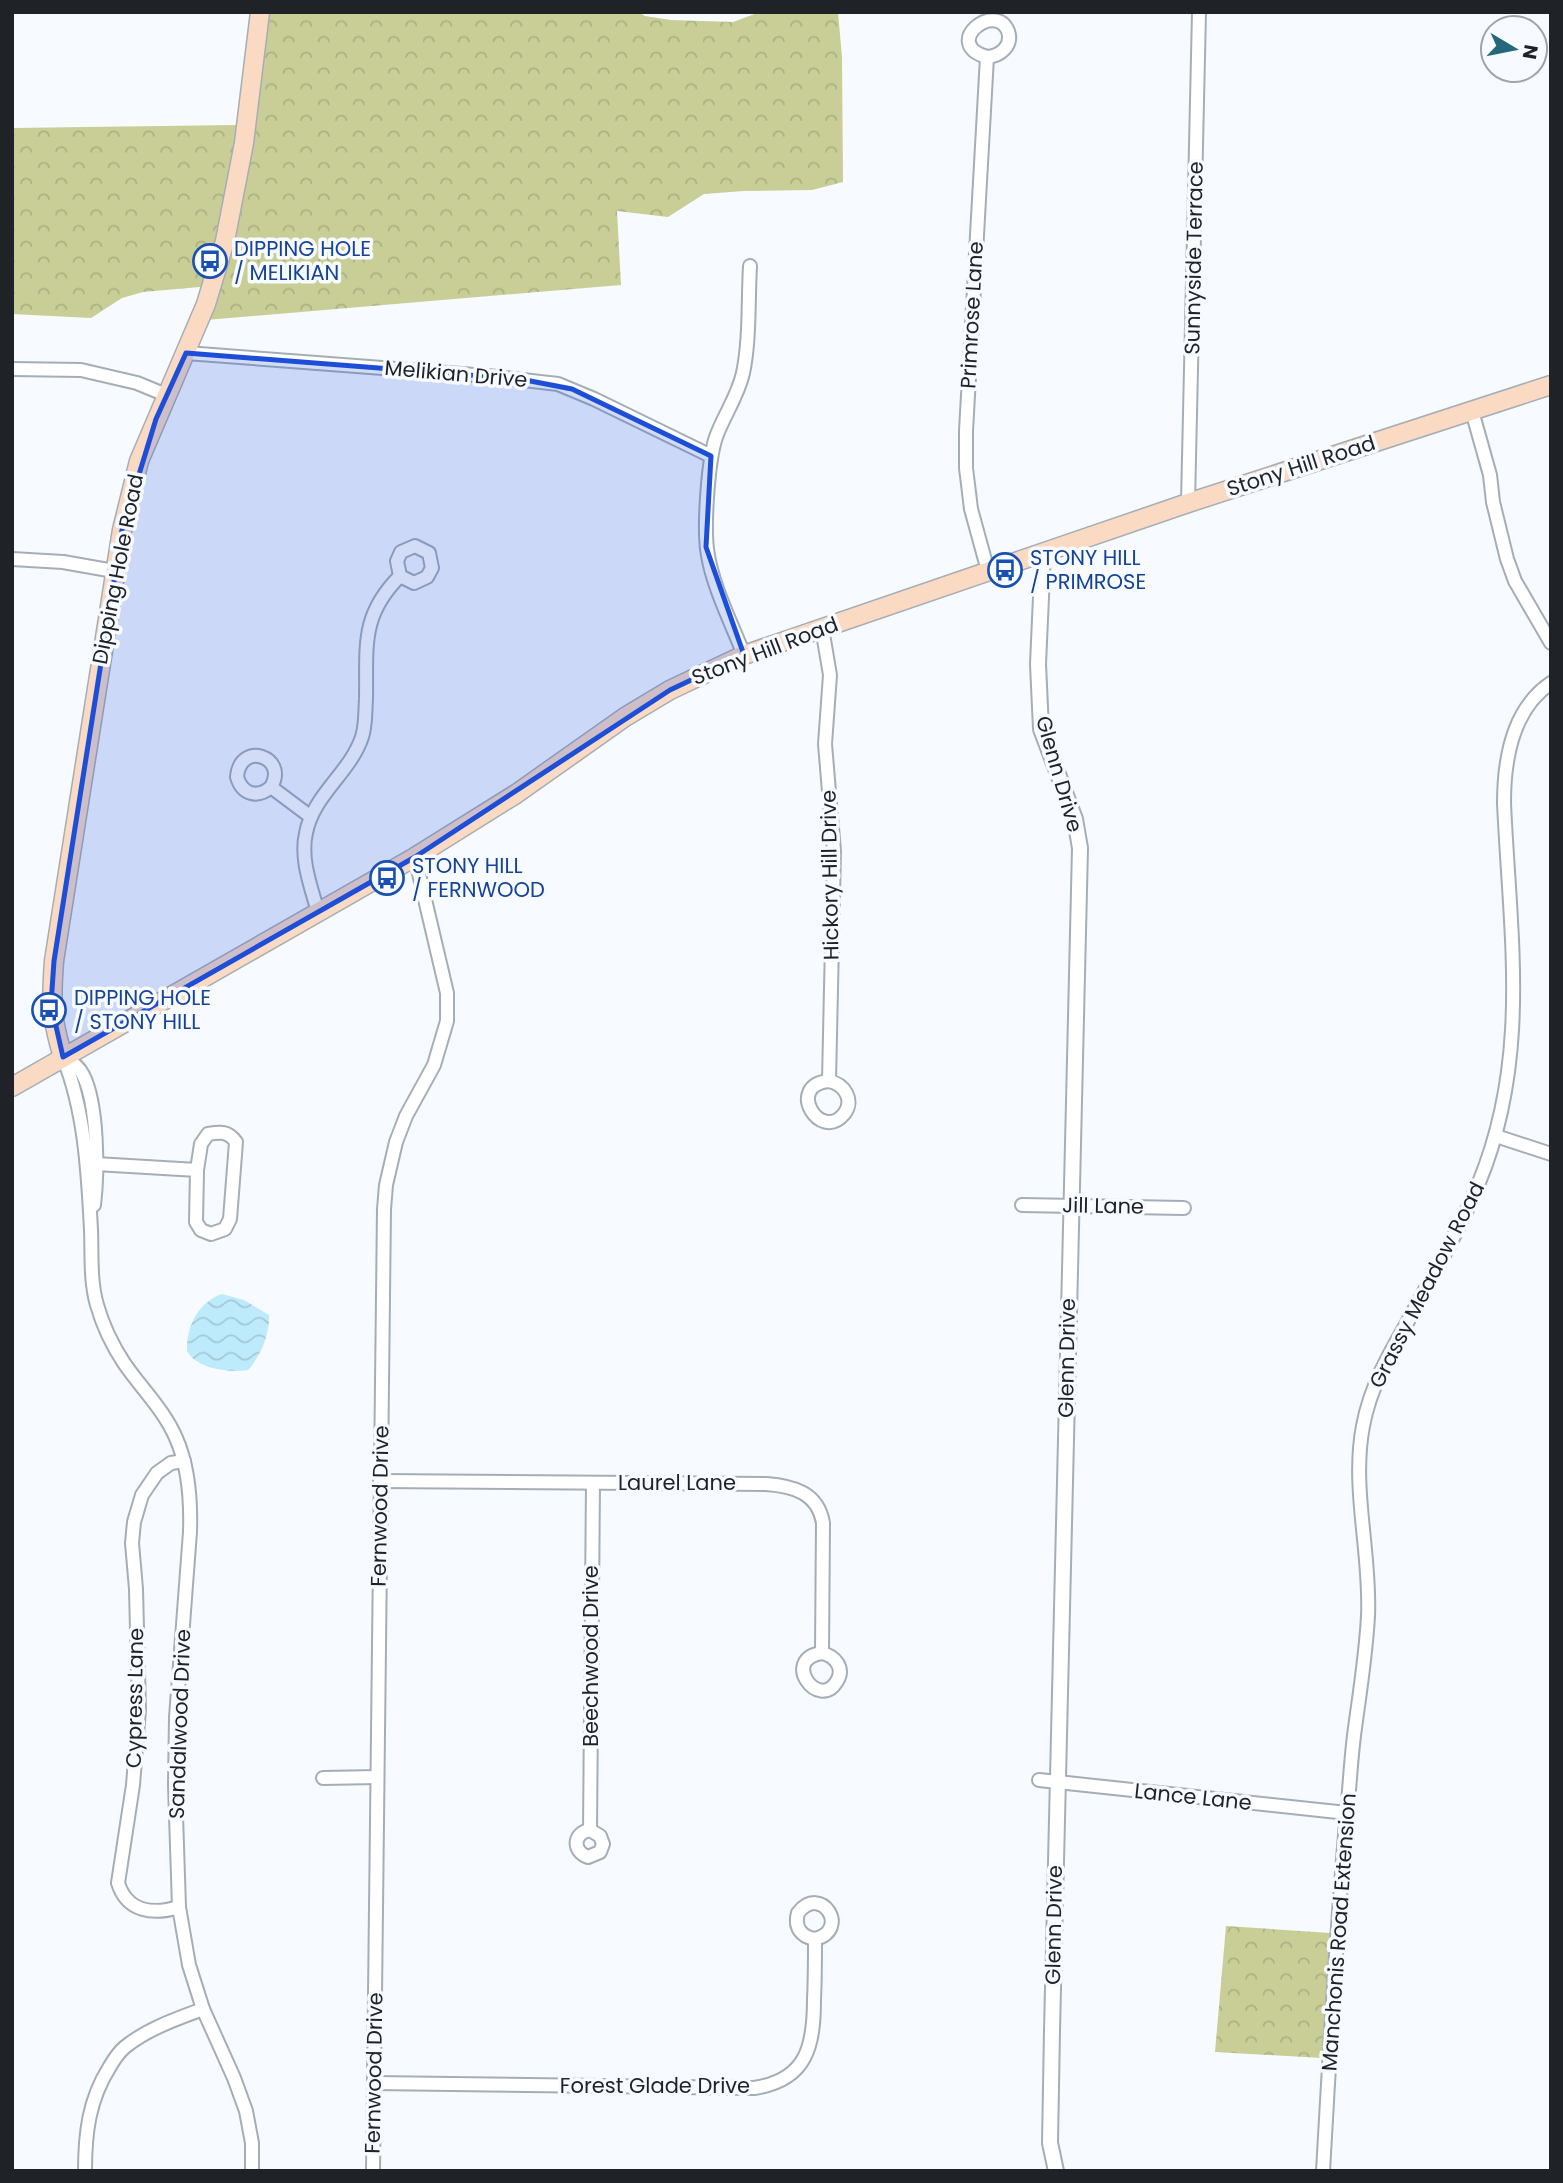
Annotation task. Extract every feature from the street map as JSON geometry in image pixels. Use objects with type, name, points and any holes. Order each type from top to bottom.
[{"type":"main road","name":"Dipping Hole Road","points":[[63,1057],[51,1004],[54,961],[114,571],[139,461],[206,304],[234,205],[260,12]]},
{"type":"main road","name":"Stony Hill Road","points":[[12,1087],[415,857],[516,794],[670,690],[744,655],[1188,503],[1551,385]]},
{"type":"street","name":"Sunnyside Terrace","points":[[1188,503],[1199,12]]},
{"type":"street","name":"Primrose Lane","points":[[987,57],[966,468],[971,509],[988,571]]},
{"type":"street","points":[[744,655],[712,573],[706,547],[710,456],[724,418],[734,402],[743,373],[750,266]]},
{"type":"street","name":"Melikian Drive","points":[[186,353],[488,376],[558,384],[710,456]]},
{"type":"street","points":[[12,369],[81,370],[137,383],[166,394]]},
{"type":"street","points":[[1472,411],[1490,475],[1493,502],[1507,559],[1524,599],[1551,643]]},
{"type":"street","name":"Glenn Drive","points":[[1043,552],[1038,663],[1041,729],[1075,819],[1080,848],[1050,2121],[1050,2143],[1056,2171]]},
{"type":"street","points":[[12,559],[63,562],[114,571]]},
{"type":"street","points":[[318,912],[305,857],[305,835],[311,817],[362,737],[368,628],[379,601],[400,576]]},
{"type":"street","name":"Hickory Hill Drive","points":[[822,628],[830,675],[825,744],[834,851],[829,1081]]},
{"type":"street","name":"Grassy Meadow Road","points":[[1360,1693],[1368,1588],[1360,1484],[1360,1451],[1365,1420],[1378,1376],[1466,1212],[1496,1136],[1508,1079],[1513,1036],[1513,961],[1504,773],[1517,726],[1528,705],[1551,683]]},
{"type":"street","points":[[271,787],[311,817]]},
{"type":"street","name":"Fernwood Drive","points":[[373,2171],[383,1238],[386,1185],[396,1142],[406,1116],[434,1065],[447,1021],[447,993],[415,857]]},
{"type":"street","points":[[63,1057],[79,1069],[86,1084],[94,1128],[96,1193],[90,1230]]},
{"type":"street","points":[[63,1057],[76,1093],[83,1134],[90,1230]]},
{"type":"street","points":[[221,1132],[231,1135],[236,1142],[230,1219],[225,1228],[211,1234],[201,1230],[196,1222],[197,1170],[201,1144],[208,1134],[221,1132]]},
{"type":"street","points":[[1496,1136],[1551,1154]]},
{"type":"street","points":[[96,1164],[197,1170]]},
{"type":"street","name":"Jill Lane","points":[[1022,1205],[1184,1208]]},
{"type":"street","name":"Sandalwood Drive","points":[[90,1230],[93,1288],[102,1320],[116,1350],[163,1414],[184,1461],[191,1506],[176,1717],[179,1907],[189,1965],[202,2009],[246,2111],[252,2143],[252,2171]]},
{"type":"street","name":"Cypress Lane","points":[[179,1907],[158,1912],[143,1909],[125,1898],[118,1884],[133,1784],[139,1710],[132,1543],[134,1522],[142,1495],[157,1473],[171,1463],[184,1461]]},
{"type":"street","name":"Laurel Lane","points":[[380,1482],[782,1485],[808,1496],[821,1512],[824,1523],[822,1653]]},
{"type":"street","name":"Beechwood Drive","points":[[590,1830],[593,1483]]},
{"type":"street","name":"Manchonis Road Extension","points":[[1323,2171],[1334,1978],[1360,1693]]},
{"type":"street","points":[[323,1778],[377,1777]]},
{"type":"street","name":"Lance Lane","points":[[1039,1780],[1347,1813]]},
{"type":"street","name":"Forest Glade Drive","points":[[374,2083],[754,2088],[774,2084],[802,2063],[811,2043],[816,1938]]},
{"type":"street","points":[[85,2171],[92,2100],[123,2048],[145,2034],[202,2009]]},
{"type":"highlighted area","points":[[186,353],[520,379],[572,389],[711,456],[706,547],[744,655],[670,690],[415,857],[63,1057],[51,1004],[54,961],[122,530],[156,419]]},
{"type":"green space","points":[[255,12],[638,12],[645,16],[671,20],[733,22],[760,12],[838,12],[842,57],[843,182],[812,190],[704,194],[668,217],[617,211],[621,285],[206,320],[211,286],[143,292],[122,298],[91,318],[12,314],[12,128],[237,125],[246,48]]},
{"type":"green space","points":[[1226,1926],[1330,1933],[1322,2058],[1215,2052]]},
{"type":"water","points":[[222,1294],[244,1300],[269,1315],[263,1345],[248,1370],[232,1371],[206,1366],[187,1351],[195,1316],[206,1303]]},
{"type":"place","name":"DIPPING HOLE / MELIKIAN","points":[[210,261]]},
{"type":"place","name":"STONY HILL / PRIMROSE","points":[[1005,570]]},
{"type":"place","name":"STONY HILL / FERNWOOD","points":[[387,878]]},
{"type":"place","name":"DIPPING HOLE / STONY HILL","points":[[49,1010]]}]
